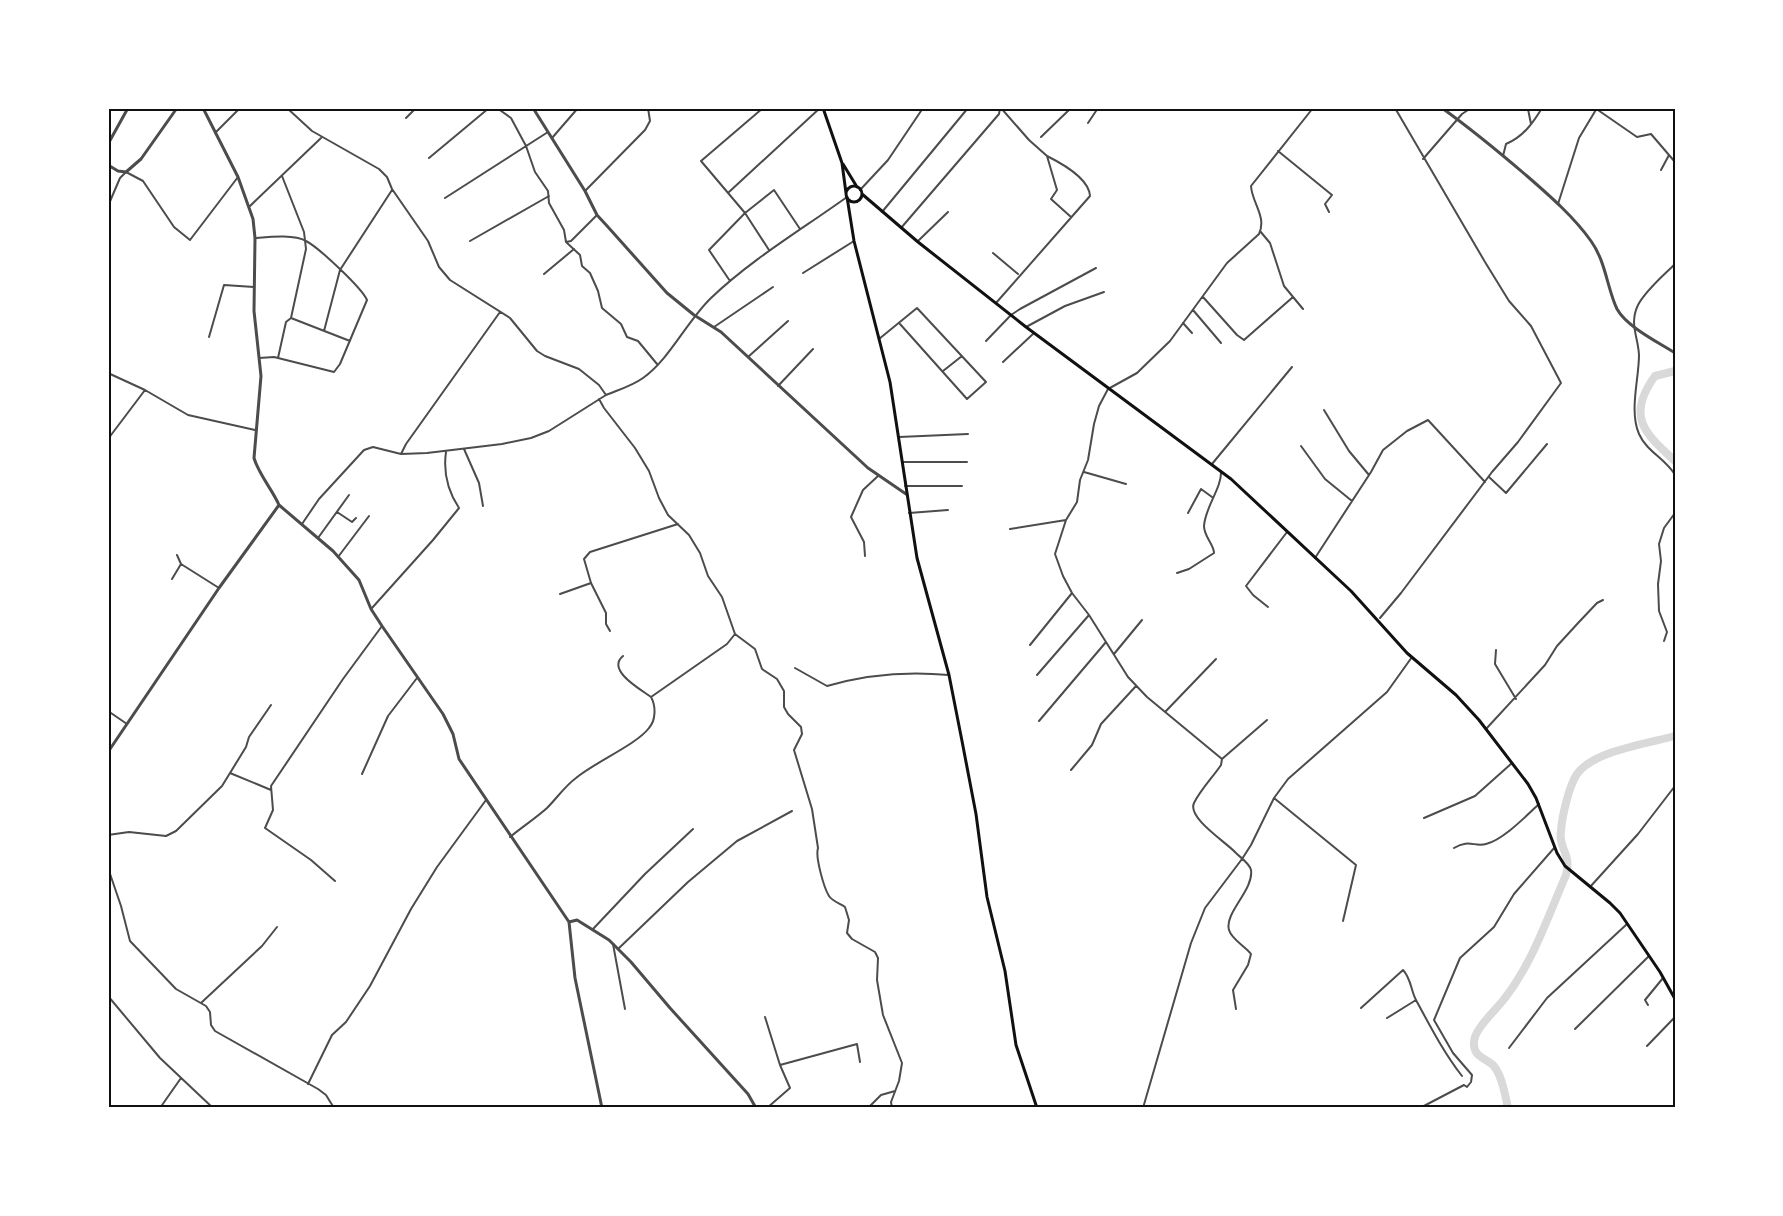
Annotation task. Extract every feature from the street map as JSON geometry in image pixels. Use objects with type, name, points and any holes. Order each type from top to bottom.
[{"type":"main road","points":[[821,108],[842,163],[860,190],[882,212],[1026,327],[1221,471],[1360,600],[1412,657],[1456,694],[1528,784],[1539,804],[1554,847],[1568,870],[1610,903],[1649,956],[1675,999]]},
{"type":"main road","points":[[842,163],[854,241],[890,382],[917,558],[949,675],[972,788],[985,888],[1003,962],[1016,1045],[1037,1108]]},
{"type":"main road","points":[[846,195],[849,187],[860,190]]},
{"type":"main road","points":[[846,195],[854,201],[860,198],[860,190]]},
{"type":"street","points":[[108,144],[128,108]]},
{"type":"street","points":[[108,206],[120,178],[141,159],[176,109],[171,108]]},
{"type":"street","points":[[203,108],[238,177],[249,206],[255,238],[255,326],[261,394],[255,430],[253,454],[255,462],[279,505],[318,538],[359,580],[371,609],[442,714],[453,734],[459,759],[568,922],[575,978],[602,1108]]},
{"type":"street","points":[[215,133],[240,108]]},
{"type":"street","points":[[287,108],[312,131],[379,169],[387,177],[392,189],[428,241],[439,267],[450,280],[519,327],[537,351],[579,369],[599,385],[606,395]]},
{"type":"street","points":[[406,118],[416,108]]},
{"type":"street","points":[[429,158],[489,108]]},
{"type":"street","points":[[497,108],[510,118],[526,146],[535,172],[548,191],[557,220],[564,230],[566,242],[580,255],[582,266],[590,273],[602,308],[621,324],[627,337],[638,340],[657,364]]},
{"type":"street","points":[[533,108],[597,214],[667,293],[694,315],[714,327],[878,476],[906,494]]},
{"type":"street","points":[[552,138],[578,108]]},
{"type":"street","points":[[585,191],[645,130],[650,121],[648,108]]},
{"type":"street","points":[[764,108],[701,161],[746,213],[769,250]]},
{"type":"street","points":[[729,192],[821,108]]},
{"type":"street","points":[[860,190],[888,160],[923,108]]},
{"type":"street","points":[[882,212],[968,108]]},
{"type":"street","points":[[996,303],[1090,196],[1090,191],[1071,169],[1047,156],[1000,108]]},
{"type":"street","points":[[901,228],[999,114],[1000,108]]},
{"type":"street","points":[[1041,137],[1071,108]]},
{"type":"street","points":[[1089,123],[1098,108]]},
{"type":"street","points":[[1222,759],[1128,677],[1089,615],[1072,593],[1055,554],[1066,520],[1077,502],[1080,480],[1084,472],[1099,406],[1108,389],[1137,373],[1170,341],[1227,263],[1260,231],[1261,218],[1251,186],[1313,108]]},
{"type":"street","points":[[1380,618],[1518,442],[1561,383],[1531,326],[1509,301],[1423,159],[1395,108]]},
{"type":"street","points":[[1442,108],[1503,156],[1557,204],[1592,242],[1604,268],[1618,310],[1627,322],[1675,353]]},
{"type":"street","points":[[1423,159],[1462,114],[1471,108]]},
{"type":"street","points":[[1503,156],[1506,144],[1520,137],[1534,122],[1542,108]]},
{"type":"street","points":[[1557,204],[1579,138],[1596,108],[1637,137],[1651,134],[1675,162]]},
{"type":"street","points":[[1528,109],[1531,124]]},
{"type":"street","points":[[445,198],[548,132]]},
{"type":"street","points":[[249,206],[322,137]]},
{"type":"street","points":[[1278,151],[1332,195],[1325,204],[1329,212]]},
{"type":"street","points":[[1661,170],[1669,155]]},
{"type":"street","points":[[1047,156],[1057,190],[1051,199],[1071,217]]},
{"type":"street","points":[[108,165],[143,181],[174,227],[190,240],[238,177]]},
{"type":"street","points":[[278,358],[286,322],[291,318],[306,249],[304,232],[282,177]]},
{"type":"street","points":[[324,331],[340,270],[392,189]]},
{"type":"street","points":[[730,281],[708,250],[746,213],[774,190],[801,230]]},
{"type":"street","points":[[303,524],[320,499],[364,450],[373,447],[401,454],[446,452],[531,438],[549,431],[606,395],[644,378],[694,315],[730,281],[846,195]]},
{"type":"street","points":[[470,241],[549,196]]},
{"type":"street","points":[[918,242],[948,212]]},
{"type":"street","points":[[566,242],[571,241],[597,214]]},
{"type":"street","points":[[1260,231],[1270,243],[1284,286],[1303,309]]},
{"type":"street","points":[[255,238],[281,237],[305,240],[340,270],[367,300],[340,364],[334,372],[278,358],[259,358]]},
{"type":"street","points":[[803,273],[854,241]]},
{"type":"street","points":[[544,274],[574,249]]},
{"type":"street","points":[[993,253],[1019,275]]},
{"type":"street","points":[[1675,264],[1644,296],[1632,321],[1639,354],[1635,409],[1638,432],[1644,444],[1658,459],[1670,467],[1675,475]]},
{"type":"street","points":[[986,342],[1011,315],[1096,268]]},
{"type":"street","points":[[209,337],[224,285],[254,287]]},
{"type":"street","points":[[714,327],[773,287]]},
{"type":"street","points":[[1026,327],[1065,306],[1104,292]]},
{"type":"street","points":[[1203,297],[1244,340],[1293,297]]},
{"type":"street","points":[[879,339],[917,308],[986,382],[967,399],[900,324]]},
{"type":"street","points":[[1193,310],[1221,344]]},
{"type":"street","points":[[401,454],[500,312]]},
{"type":"street","points":[[291,318],[350,341]]},
{"type":"street","points":[[748,357],[788,321]]},
{"type":"street","points":[[1183,323],[1192,333]]},
{"type":"street","points":[[1003,362],[1034,333]]},
{"type":"street","points":[[778,386],[813,349]]},
{"type":"street","points":[[942,372],[962,356]]},
{"type":"street","points":[[1212,464],[1292,367]]},
{"type":"street","points":[[108,373],[145,390],[188,415],[255,430]]},
{"type":"street","points":[[108,439],[145,390]]},
{"type":"street","points":[[599,399],[649,471],[668,515],[689,536],[700,553],[708,576],[722,597],[735,634],[755,649],[762,669],[777,679],[784,691],[784,707],[801,728],[800,741],[794,750],[807,800],[812,809],[818,848],[816,854],[830,898],[846,908],[849,920],[847,933],[852,939],[875,952],[878,958],[877,980],[883,1015],[902,1064],[899,1081],[891,1102],[892,1108]]},
{"type":"street","points":[[1324,410],[1349,452],[1369,475]]},
{"type":"street","points":[[1315,558],[1383,450],[1407,431],[1428,420],[1485,482]]},
{"type":"street","points":[[899,437],[968,434]]},
{"type":"street","points":[[1489,477],[1506,493],[1547,444]]},
{"type":"street","points":[[1301,446],[1325,479],[1352,501]]},
{"type":"street","points":[[464,449],[479,483],[483,506]]},
{"type":"street","points":[[371,609],[433,540],[459,507],[446,480],[444,467],[446,452]]},
{"type":"street","points":[[902,462],[967,462]]},
{"type":"street","points":[[1177,573],[1189,569],[1214,553],[1214,548],[1204,528],[1212,497],[1221,479],[1221,471]]},
{"type":"street","points":[[1084,472],[1126,484]]},
{"type":"street","points":[[865,556],[864,542],[851,517],[863,490],[878,476]]},
{"type":"street","points":[[905,486],[962,486]]},
{"type":"street","points":[[1188,513],[1201,489],[1212,497]]},
{"type":"street","points":[[318,538],[349,495]]},
{"type":"street","points":[[108,752],[219,588],[279,505]]},
{"type":"street","points":[[909,513],[948,510]]},
{"type":"street","points":[[337,512],[352,522],[356,518]]},
{"type":"street","points":[[1664,641],[1667,632],[1659,611],[1658,584],[1661,561],[1659,544],[1664,528],[1675,513]]},
{"type":"street","points":[[338,557],[369,516]]},
{"type":"street","points":[[1010,529],[1066,520]]},
{"type":"street","points":[[610,631],[606,624],[606,613],[591,583],[584,559],[590,552],[678,525]]},
{"type":"street","points":[[1268,607],[1246,586],[1287,532]]},
{"type":"street","points":[[177,555],[181,564],[219,588]]},
{"type":"street","points":[[172,579],[181,564]]},
{"type":"street","points":[[560,594],[591,583]]},
{"type":"street","points":[[1030,645],[1072,593]]},
{"type":"street","points":[[1486,729],[1516,699],[1545,665],[1557,646],[1597,603],[1603,600]]},
{"type":"street","points":[[1037,675],[1089,615]]},
{"type":"street","points":[[1114,654],[1142,620]]},
{"type":"street","points":[[335,881],[311,860],[265,828],[273,810],[271,786],[343,679],[382,626]]},
{"type":"street","points":[[651,697],[727,644],[735,634]]},
{"type":"street","points":[[1039,721],[1106,642]]},
{"type":"street","points":[[1496,650],[1495,664],[1516,699]]},
{"type":"street","points":[[510,837],[546,808],[574,779],[597,762],[643,735],[651,727],[654,718],[654,702],[620,672],[617,665],[618,660],[623,656]]},
{"type":"street","points":[[1143,1108],[1191,943],[1205,908],[1242,859],[1274,798],[1288,779],[1387,692],[1412,657]]},
{"type":"street","points":[[1166,711],[1215,659]]},
{"type":"street","points":[[795,668],[827,686],[857,677],[895,673],[949,675]]},
{"type":"street","points":[[362,774],[388,716],[417,678]]},
{"type":"street","points":[[1071,770],[1092,745],[1101,724],[1136,686]]},
{"type":"street","points":[[108,835],[129,832],[166,836],[176,831],[222,786],[246,747],[249,737],[271,705]]},
{"type":"street","points":[[108,711],[127,724]]},
{"type":"street","points":[[1236,1009],[1233,990],[1248,965],[1251,954],[1228,929],[1230,918],[1247,888],[1251,874],[1250,868],[1228,844],[1200,822],[1194,813],[1193,804],[1221,765],[1222,759],[1267,720]]},
{"type":"street","points":[[1424,818],[1475,796],[1512,763]]},
{"type":"street","points":[[230,773],[272,790]]},
{"type":"street","points":[[1590,887],[1638,834],[1675,786]]},
{"type":"street","points":[[1274,798],[1356,866],[1343,921]]},
{"type":"street","points":[[308,1084],[332,1035],[346,1022],[370,986],[437,867],[486,800]]},
{"type":"street","points":[[1454,848],[1472,843],[1483,845],[1494,842],[1539,804]]},
{"type":"street","points":[[618,949],[688,882],[737,841],[792,811]]},
{"type":"street","points":[[593,930],[645,874],[693,829]]},
{"type":"street","points":[[1428,1022],[1434,1020],[1460,958],[1494,927],[1514,894],[1554,847]]},
{"type":"street","points":[[108,868],[130,941],[176,989],[208,1009],[212,1028],[221,1036],[272,1062],[326,1095],[334,1108]]},
{"type":"street","points":[[568,922],[577,920],[613,944],[748,1094],[756,1108]]},
{"type":"street","points":[[1509,1048],[1547,998],[1627,924]]},
{"type":"street","points":[[201,1003],[262,946],[277,927]]},
{"type":"street","points":[[613,944],[625,1009]]},
{"type":"street","points":[[1575,1029],[1649,956]]},
{"type":"street","points":[[1361,1008],[1403,970],[1446,1056],[1462,1076]]},
{"type":"street","points":[[1647,1005],[1645,1000],[1663,978]]},
{"type":"street","points":[[108,996],[150,1047],[213,1108]]},
{"type":"street","points":[[1386,1018],[1416,1000]]},
{"type":"street","points":[[765,1017],[790,1088],[767,1108]]},
{"type":"street","points":[[1647,1046],[1675,1017]]},
{"type":"street","points":[[1420,1108],[1464,1085],[1467,1087],[1471,1082],[1472,1075],[1453,1053],[1434,1020]]},
{"type":"street","points":[[780,1065],[857,1044],[860,1062]]},
{"type":"street","points":[[160,1108],[181,1078]]},
{"type":"street","points":[[868,1108],[881,1095],[895,1091]]},
{"type":"waterway","points":[[1675,371],[1655,376],[1646,390],[1640,413],[1647,432],[1675,461]]},
{"type":"waterway","points":[[1508,1108],[1499,1074],[1493,1065],[1475,1051],[1475,1037],[1524,969],[1566,875],[1567,861],[1561,842],[1561,831],[1566,801],[1574,779],[1585,766],[1595,759],[1637,745],[1675,736]]}]
